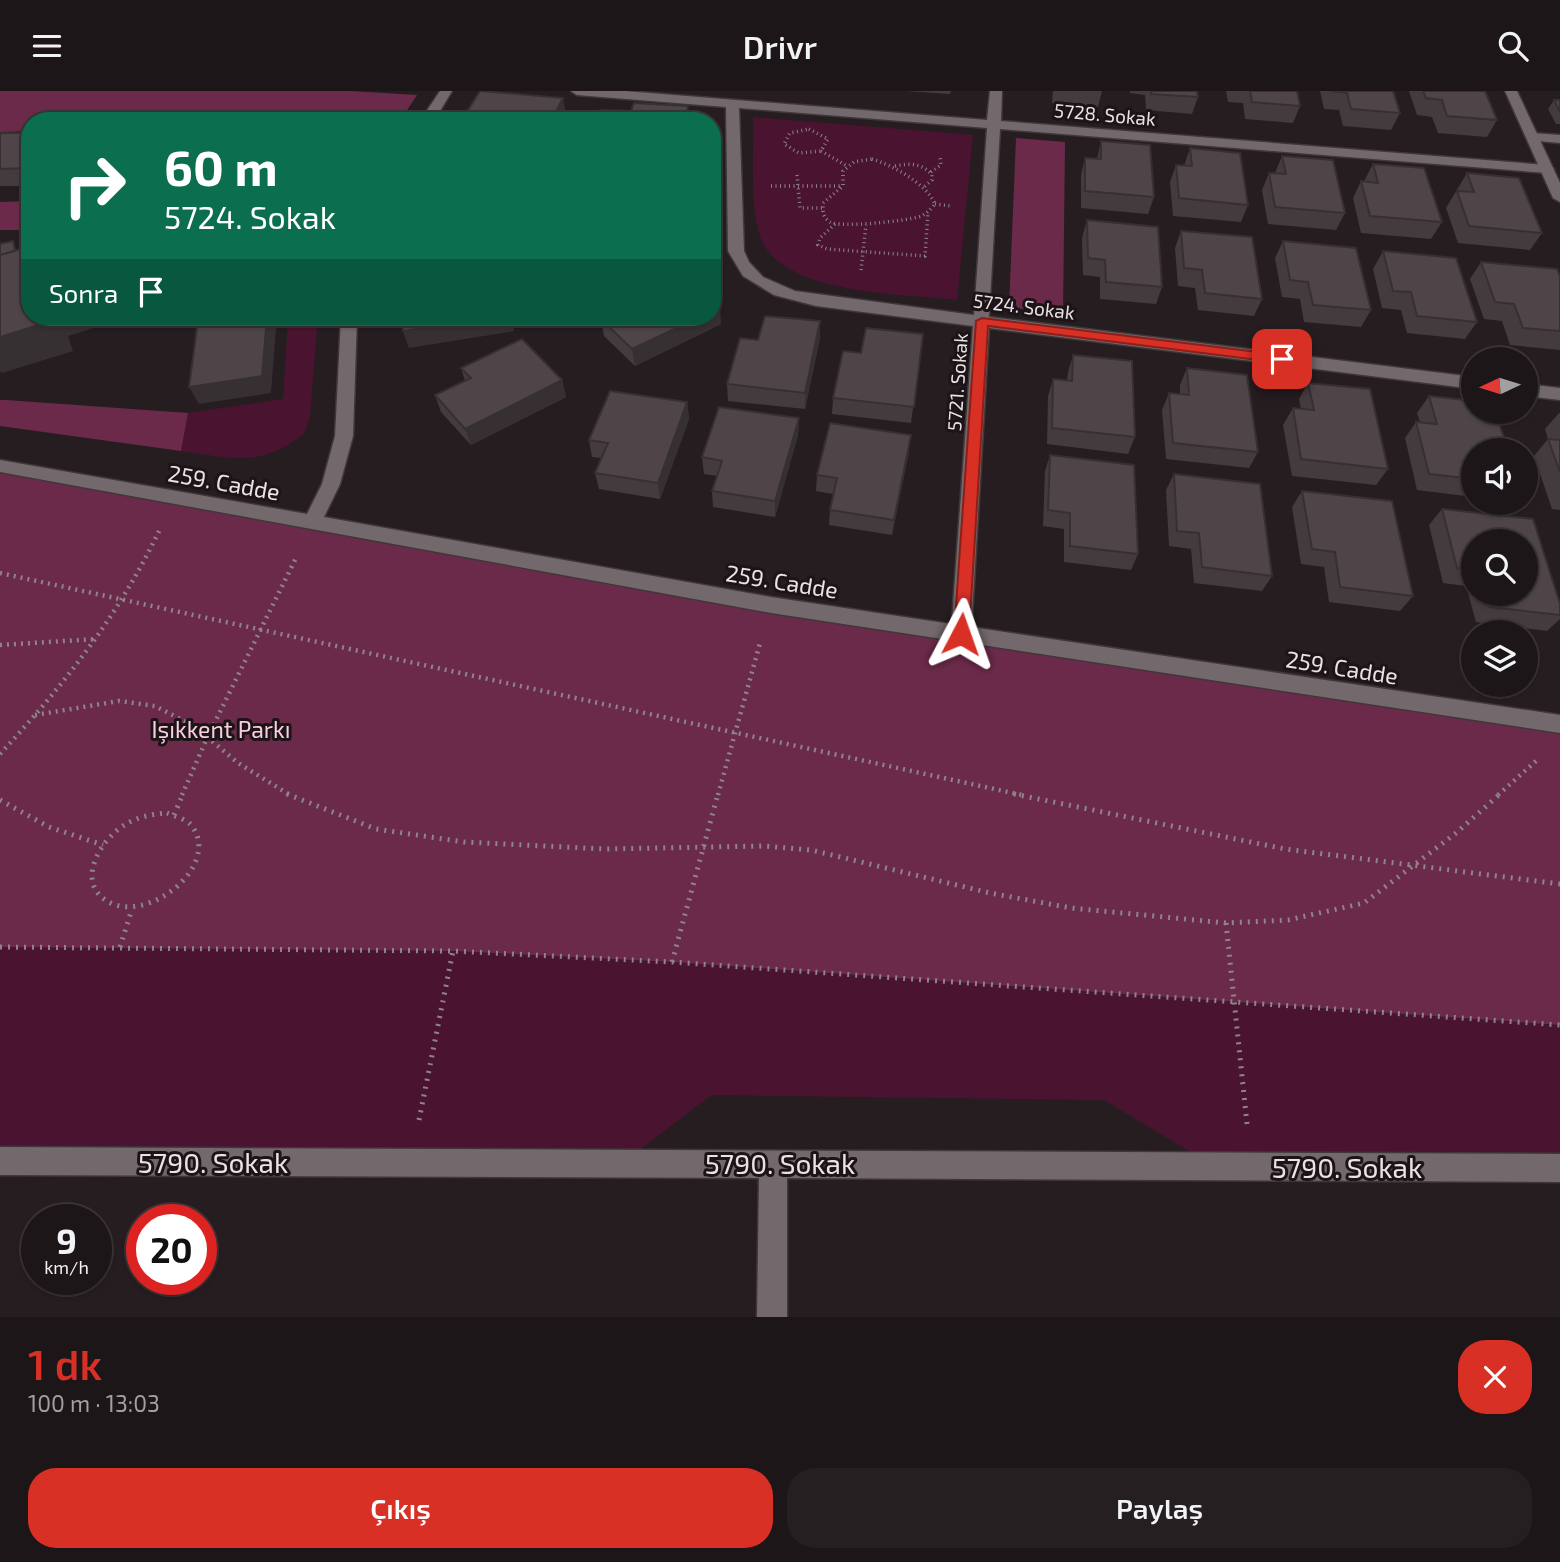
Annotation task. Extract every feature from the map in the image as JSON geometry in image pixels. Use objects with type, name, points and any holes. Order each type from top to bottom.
[{"type":"street","points":[[433,112],[446,91]]},
{"type":"street","name":"5728. Sokak","points":[[577,91],[1547,169]]},
{"type":"street","name":"5721. Sokak","points":[[961,634],[996,91]]},
{"type":"street","points":[[1511,91],[1560,198]]},
{"type":"street","name":"5724. Sokak","points":[[732,103],[734,238],[740,263],[747,273],[773,290],[792,296],[1461,381]]},
{"type":"street","points":[[1532,137],[1560,139]]},
{"type":"street","points":[[313,522],[331,484],[344,436],[349,326]]},
{"type":"street","points":[[1538,391],[1560,394]]},
{"type":"street","name":"259. Cadde","points":[[0,466],[771,605],[1560,724]]},
{"type":"street","name":"5790. Sokak","points":[[0,1161],[1560,1168]]},
{"type":"street","points":[[772,1317],[773,1163]]},
{"type":"path","points":[[821,151],[847,166]]},
{"type":"path","points":[[843,186],[841,176],[847,166],[872,159],[895,166],[909,164],[924,167],[932,176],[932,180],[924,187]]},
{"type":"path","points":[[843,186],[828,197],[822,208],[823,214],[835,224],[866,225],[884,220],[915,219],[928,212],[934,204],[934,198],[924,187],[907,179],[895,166]]},
{"type":"path","points":[[797,175],[800,208],[822,208]]},
{"type":"path","points":[[765,186],[843,186]]},
{"type":"path","points":[[835,224],[820,238],[818,245],[827,249],[925,256],[928,212]]},
{"type":"path","points":[[861,276],[866,225]]},
{"type":"path","points":[[0,754],[97,639],[125,599],[151,549],[172,497]]},
{"type":"path","points":[[174,815],[207,738],[313,522]]},
{"type":"path","points":[[0,573],[1181,829],[1285,849],[1560,884]]},
{"type":"path","points":[[673,963],[734,732],[771,605]]},
{"type":"path","points":[[0,645],[97,639]]},
{"type":"path","points":[[35,715],[119,701],[155,706],[194,726],[238,763],[295,798],[376,829],[464,842],[605,849],[764,846],[811,850],[990,893],[1071,908],[1226,923],[1288,920],[1364,903],[1415,866],[1539,758]]},
{"type":"path","points":[[0,800],[21,815],[53,830],[103,845]]},
{"type":"path","points":[[150,814],[174,815],[193,826],[199,838],[199,853],[193,869],[168,895],[132,909],[103,901],[94,891],[91,876],[94,860],[103,845],[116,831],[132,820],[150,814]]},
{"type":"path","points":[[120,947],[132,909]]},
{"type":"path","points":[[1226,923],[1252,1166]]},
{"type":"path","points":[[0,947],[453,951],[673,963],[1560,1025]]},
{"type":"path","points":[[410,1162],[453,951]]},
{"type":"shaded area","points":[[753,117],[973,135],[957,300],[848,288],[794,271],[774,257],[761,239],[757,226],[753,179]]},
{"type":"shaded area","points":[[195,326],[247,326],[198,332]]},
{"type":"shaded area","points":[[288,326],[317,326],[310,417],[304,434],[273,452],[245,458],[181,451],[188,413],[283,399]]},
{"type":"shaded area","points":[[0,947],[453,951],[673,962],[1560,1025],[1560,1168],[1214,1166],[1104,1100],[711,1095],[623,1163],[0,1161]]},
{"type":"green space","points":[[0,91],[350,91],[417,95],[406,112],[21,112],[21,131],[0,132]]},
{"type":"green space","points":[[1016,138],[1065,142],[1063,314],[1009,307]]},
{"type":"green space","points":[[21,201],[21,230],[0,230],[0,202]]},
{"type":"green space","points":[[0,400],[188,413],[181,451],[0,426]]},
{"type":"green space","name":"Işıkkent Parkı","points":[[0,466],[771,605],[1560,724],[1560,1025],[673,962],[453,951],[0,947]]},
{"type":"building","points":[[480,91],[563,98],[556,112],[467,112]]},
{"type":"building","points":[[1151,91],[1197,91],[1198,97],[1151,94]]},
{"type":"building","points":[[1250,91],[1297,91],[1300,106],[1252,102]]},
{"type":"building","points":[[1331,91],[1393,91],[1400,113],[1351,109],[1347,93]]},
{"type":"building","points":[[1423,91],[1485,91],[1497,120],[1447,116],[1442,100],[1426,98]]},
{"type":"building","points":[[1554,100],[1560,100],[1560,112]]},
{"type":"building","points":[[634,103],[688,106],[686,112],[599,112],[631,111]]},
{"type":"building","points":[[0,133],[21,133],[21,168],[0,169]]},
{"type":"building","points":[[1101,141],[1150,145],[1154,197],[1085,191],[1085,158],[1101,159]]},
{"type":"building","points":[[1190,148],[1240,153],[1248,205],[1179,198],[1176,165],[1192,166]]},
{"type":"building","points":[[1282,156],[1333,160],[1345,213],[1275,207],[1269,173],[1286,174]]},
{"type":"building","points":[[1373,164],[1424,168],[1442,222],[1370,216],[1361,181],[1378,183]]},
{"type":"building","points":[[1467,173],[1519,178],[1542,233],[1469,226],[1457,191],[1474,192]]},
{"type":"building","points":[[1087,220],[1158,227],[1162,287],[1106,282],[1105,260],[1088,258]]},
{"type":"building","points":[[1181,231],[1252,237],[1262,299],[1205,293],[1202,270],[1184,268]]},
{"type":"building","points":[[13,241],[15,251],[0,255],[0,244]]},
{"type":"building","points":[[1283,241],[1356,248],[1371,310],[1313,305],[1308,282],[1290,280]]},
{"type":"building","points":[[21,249],[21,326],[35,326],[0,337],[0,255]]},
{"type":"building","points":[[1383,251],[1456,258],[1477,322],[1417,316],[1411,292],[1393,291]]},
{"type":"building","points":[[1481,262],[1557,269],[1560,276],[1560,331],[1523,328],[1514,304],[1495,302]]},
{"type":"building","points":[[765,316],[820,321],[805,393],[727,384],[740,338],[758,340]]},
{"type":"building","points":[[197,326],[266,326],[262,376],[189,387]]},
{"type":"building","points":[[403,326],[435,326],[403,331]]},
{"type":"building","points":[[608,326],[681,326],[632,349]]},
{"type":"building","points":[[866,328],[923,334],[914,407],[833,398],[843,351],[861,353]]},
{"type":"building","points":[[522,339],[562,380],[465,429],[435,395],[471,378],[461,368]]},
{"type":"building","points":[[1073,355],[1132,361],[1135,437],[1052,428],[1053,379],[1072,381]]},
{"type":"building","points":[[1187,368],[1247,375],[1258,452],[1173,443],[1169,393],[1189,395]]},
{"type":"building","points":[[1308,383],[1370,389],[1388,469],[1301,459],[1293,408],[1314,410]]},
{"type":"building","points":[[610,391],[687,402],[658,483],[595,473],[608,443],[589,440]]},
{"type":"building","points":[[1429,396],[1461,400],[1461,424],[1499,424],[1504,438],[1461,438],[1461,478],[1429,474],[1416,422],[1437,424]]},
{"type":"building","points":[[719,407],[799,418],[775,501],[712,491],[722,461],[702,457]]},
{"type":"building","points":[[830,423],[911,435],[894,520],[830,510],[837,478],[817,475]]},
{"type":"building","points":[[1548,439],[1560,440],[1560,472]]},
{"type":"building","points":[[1050,455],[1134,465],[1138,554],[1070,546],[1070,513],[1048,510]]},
{"type":"building","points":[[1174,474],[1260,484],[1272,576],[1202,567],[1199,533],[1177,531]]},
{"type":"building","points":[[1302,491],[1392,501],[1413,596],[1340,587],[1335,552],[1312,549]]},
{"type":"building","points":[[1442,509],[1461,511],[1461,515],[1533,519],[1536,529],[1461,529],[1461,568],[1457,568]]},
{"type":"building","points":[[1538,535],[1560,604],[1560,615],[1490,607],[1538,606]]},
{"type":"route","points":[[961,634],[982,321],[1282,359]]}]
